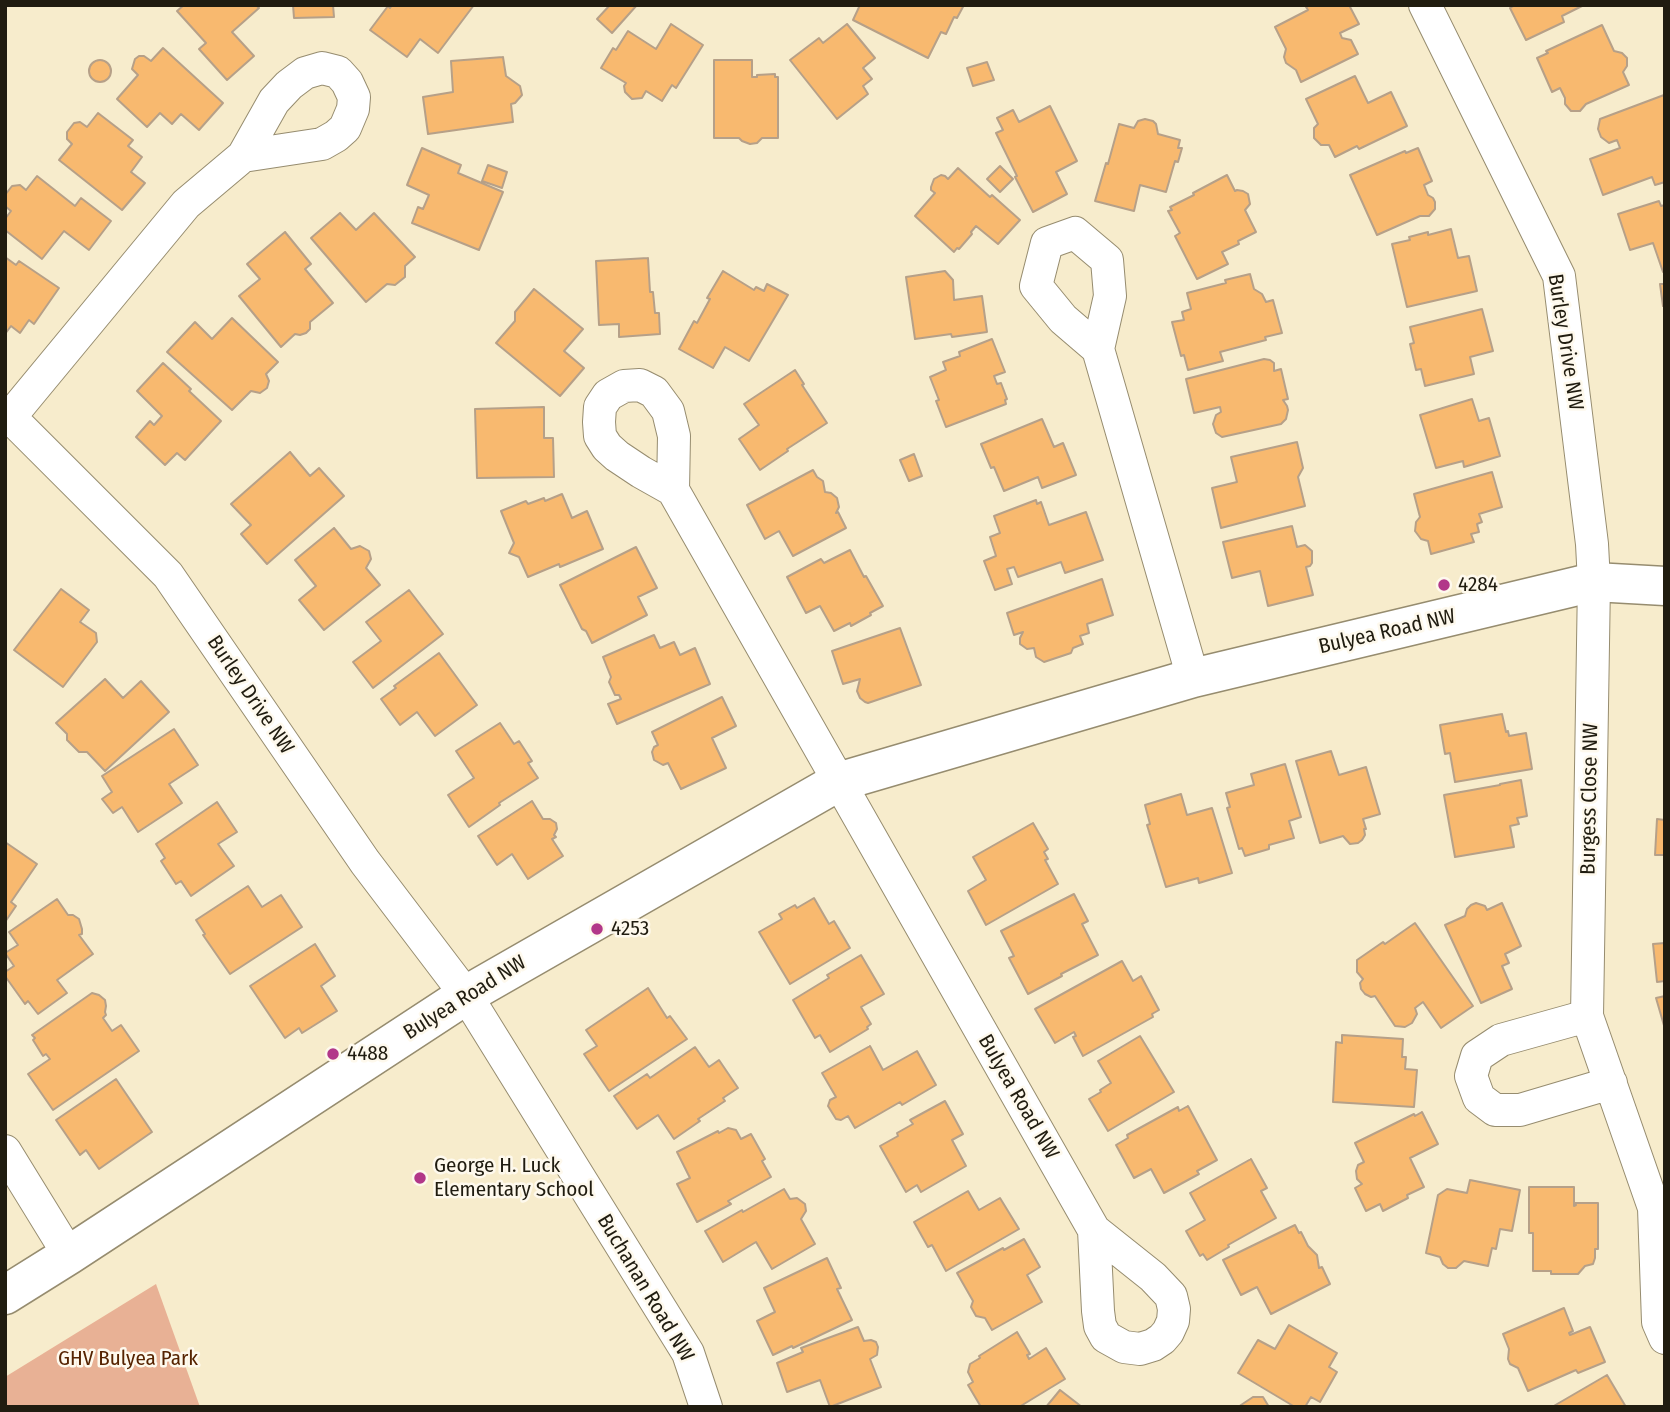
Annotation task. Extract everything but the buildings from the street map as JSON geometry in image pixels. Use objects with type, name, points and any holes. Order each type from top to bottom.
[{"type":"street","name":"Burley Drive NW","points":[[1424,5],[1559,276],[1592,544],[1594,582]]},
{"type":"street","name":"Burley Drive NW","points":[[243,156],[186,204],[8,416],[169,575],[365,862],[466,995]]},
{"type":"street","points":[[1098,349],[1193,678]]},
{"type":"street","name":"Bulyea Road NW","points":[[673,490],[1094,1230]]},
{"type":"street","name":"Bulyea Road NW","points":[[5,1295],[466,995],[838,782],[1193,678],[1594,582],[1665,586]]},
{"type":"street","name":"Burgess Close NW","points":[[1594,582],[1587,1016],[1659,1216],[1658,1322],[1665,1338]]},
{"type":"street","name":"Buchanan Road NW","points":[[466,995],[688,1353],[706,1407]]},
{"type":"street","points":[[1587,1016],[1501,1041],[1478,1056],[1471,1076],[1479,1098],[1496,1110],[1520,1110],[1611,1083]]},
{"type":"street","points":[[5,1151],[69,1255]]},
{"type":"green space","name":"GHV Bulyea Park","points":[[156,1284],[200,1407],[5,1407],[5,1377]]},
{"type":"place","name":"4284","points":[[1444,585]]},
{"type":"place","name":"4253","points":[[597,929]]},
{"type":"place","name":"4488","points":[[333,1054]]},
{"type":"place","name":"George H. Luck Elementary School","points":[[420,1178]]}]
